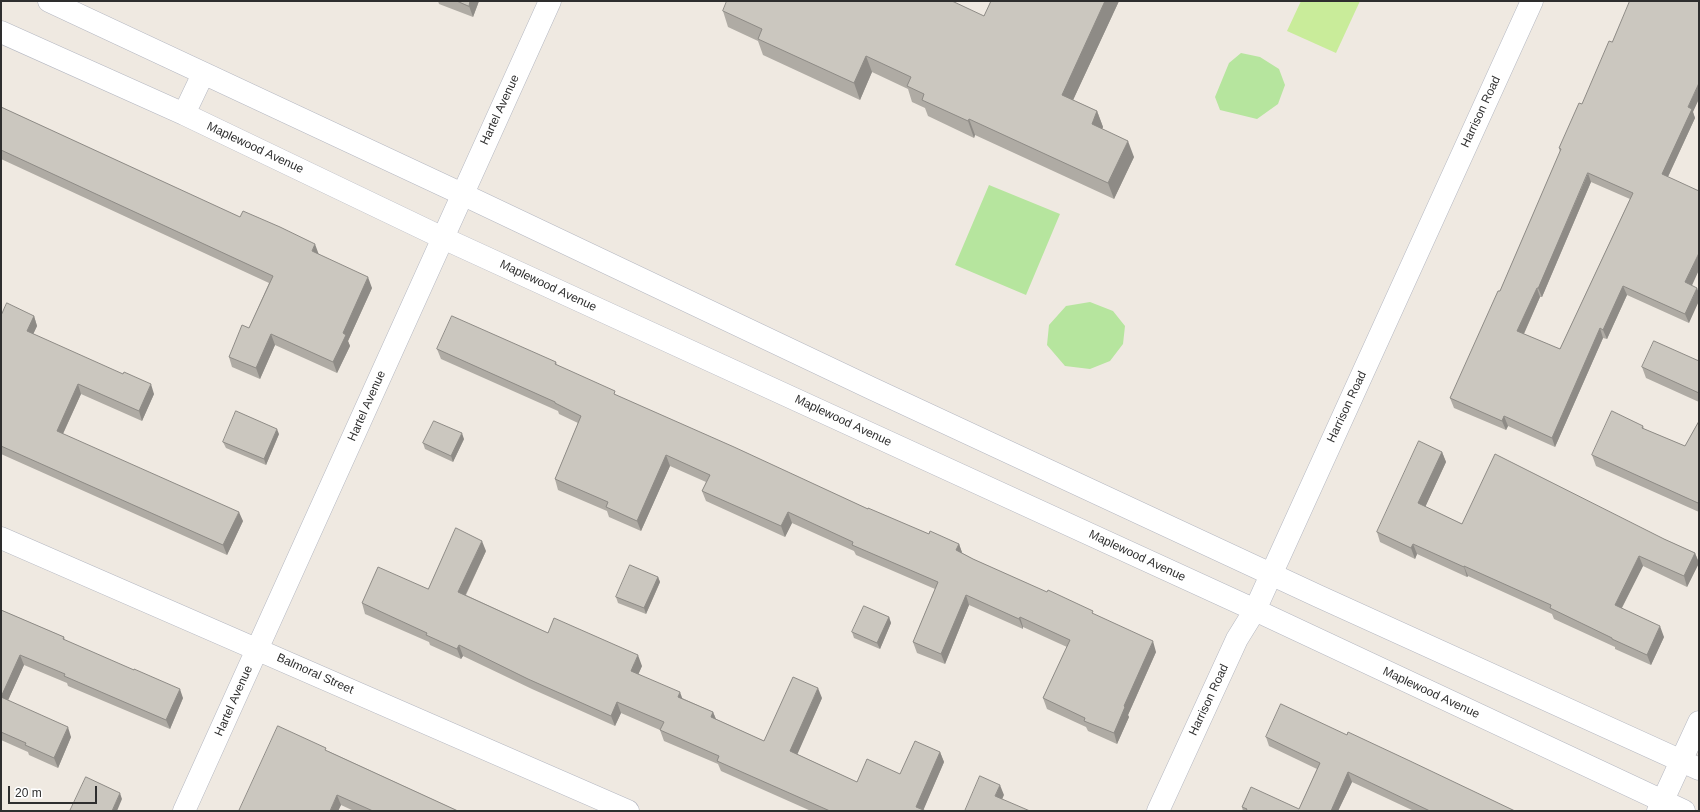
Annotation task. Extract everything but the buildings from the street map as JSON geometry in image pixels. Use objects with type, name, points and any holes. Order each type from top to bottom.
[{"type":"street","points":[[49,1],[462,194],[873,389],[1271,574],[1690,765]]},
{"type":"street","name":"Hartel Avenue","points":[[184,811],[550,1]]},
{"type":"street","name":"Harrison Road","points":[[1158,811],[1237,639],[1256,610],[1532,1]]},
{"type":"street","name":"Maplewood Avenue","points":[[1,32],[184,114],[443,238],[1256,610],[1660,806],[1684,811]]},
{"type":"street","points":[[184,114],[203,74]]},
{"type":"street","name":"Balmoral Street","points":[[1,538],[628,811]]},
{"type":"street","points":[[1660,806],[1690,765],[1699,722]]},
{"type":"green space","points":[[1301,1],[1360,1],[1336,53],[1287,31]]},
{"type":"green space","points":[[1241,53],[1260,57],[1279,69],[1285,85],[1278,104],[1257,119],[1220,110],[1215,97],[1229,63]]},
{"type":"green space","points":[[989,185],[1060,214],[1026,295],[955,265]]},
{"type":"green space","points":[[1090,302],[1113,311],[1125,326],[1123,344],[1110,361],[1090,369],[1065,366],[1047,345],[1049,325],[1066,306]]}]
